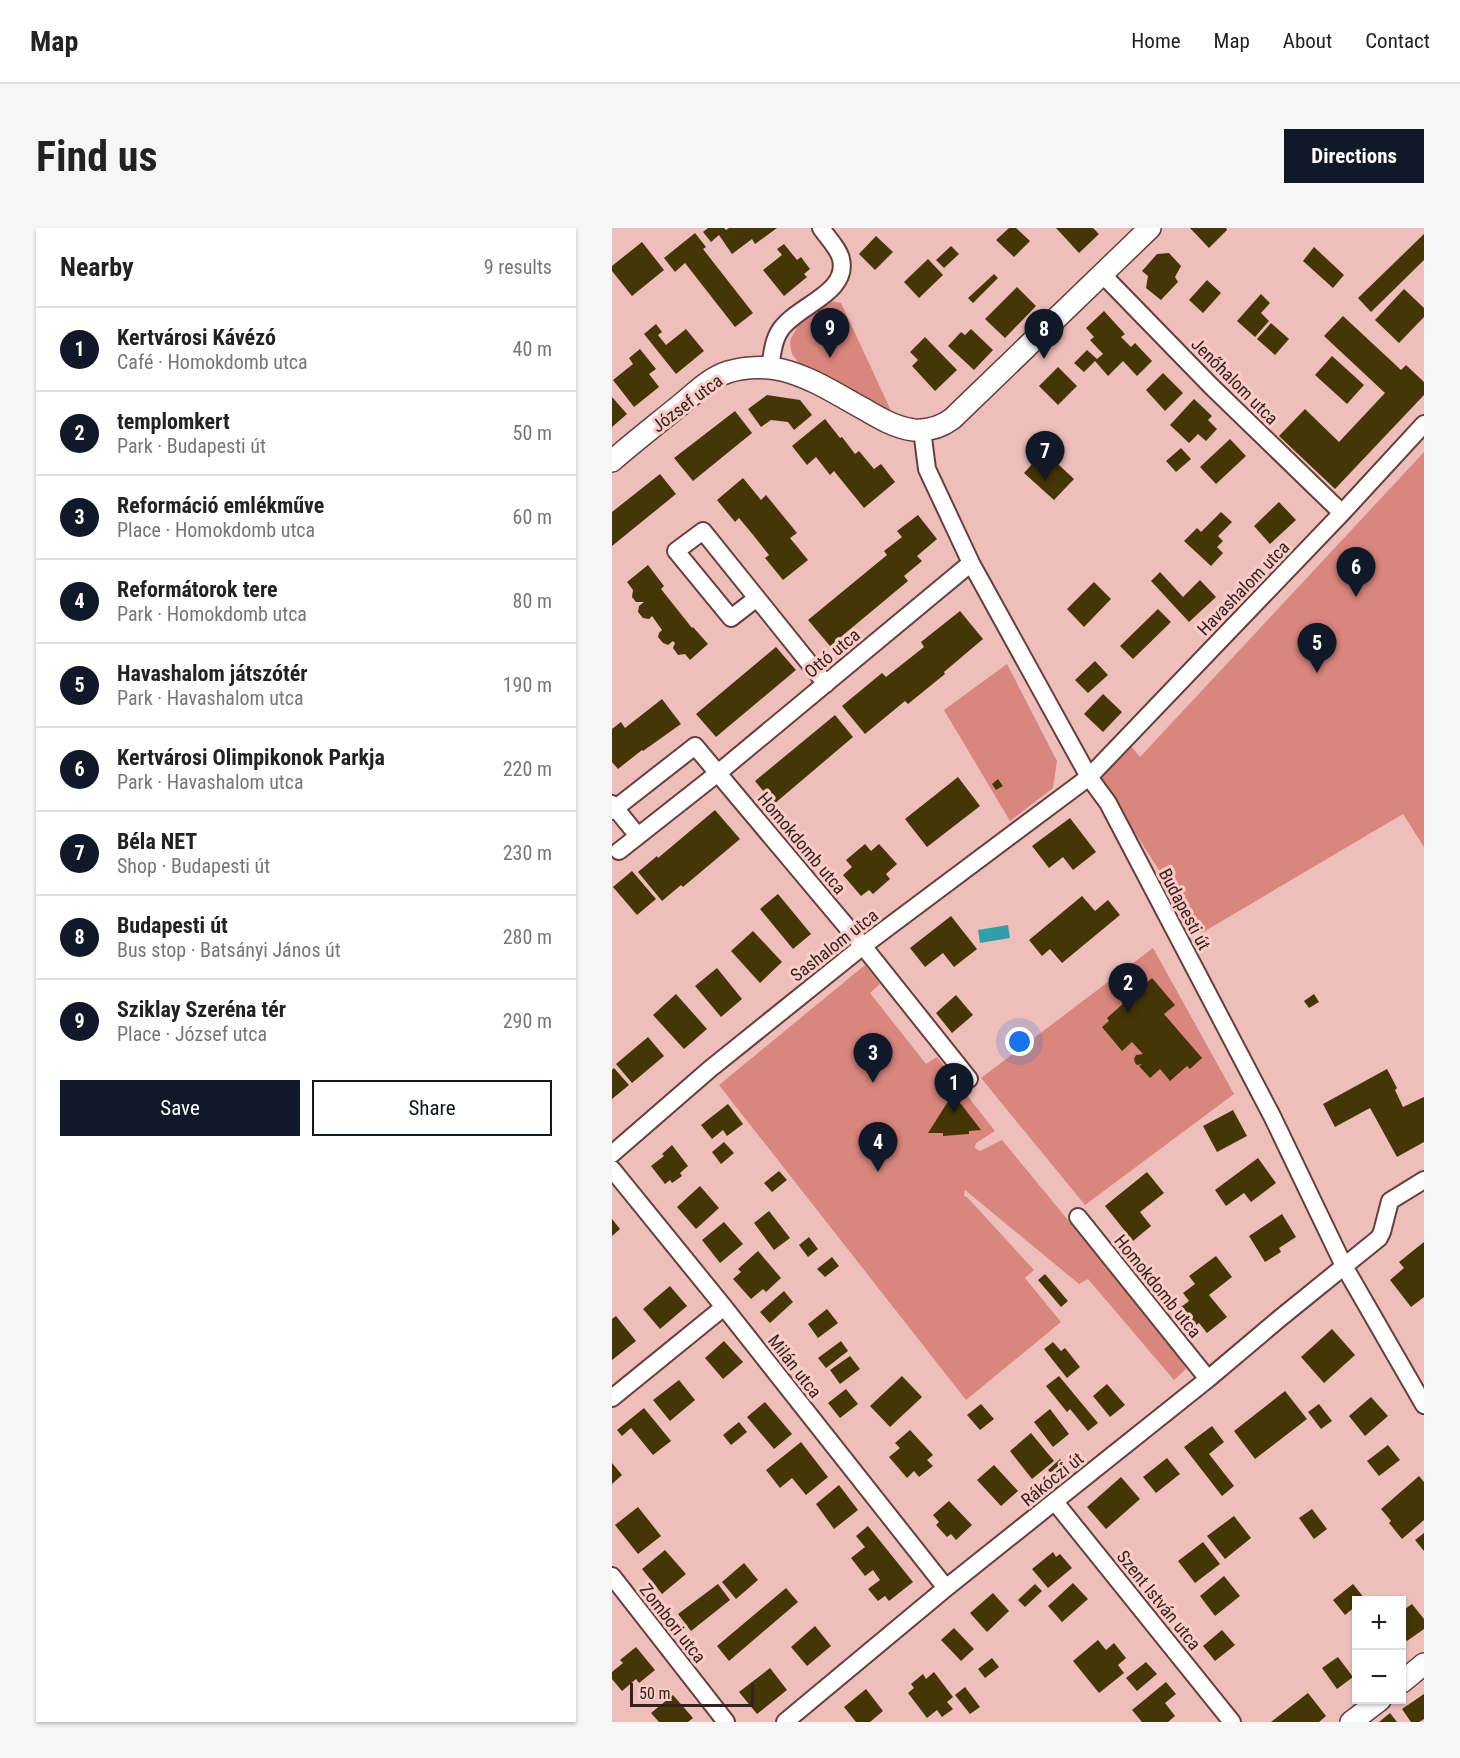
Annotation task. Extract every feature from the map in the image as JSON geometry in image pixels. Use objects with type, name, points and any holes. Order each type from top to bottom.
[{"type":"street","points":[[771,369],[775,343],[780,330],[800,310],[835,287],[842,273],[841,257],[821,228]]},
{"type":"street","points":[[917,430],[938,428],[952,419],[1150,228]]},
{"type":"street","name":"Jenőhalom utca","points":[[1102,274],[1211,386],[1342,513]]},
{"type":"street","name":"József utca","points":[[612,460],[716,378],[725,373],[744,369],[781,370],[806,379],[880,418],[917,430]]},
{"type":"street","name":"Havashalom utca","points":[[1089,777],[1424,424]]},
{"type":"street","name":"Budapesti út","points":[[917,430],[927,469],[971,563],[1089,777],[1108,803],[1267,1106],[1344,1266],[1424,1405]]},
{"type":"street","points":[[757,598],[731,618],[676,551],[703,531],[757,598],[826,684]]},
{"type":"street","name":"Ottó utca","points":[[619,851],[718,773],[971,563]]},
{"type":"street","name":"Homokdomb utca","points":[[613,808],[695,746],[863,946],[969,1079]]},
{"type":"street","name":"Sashalom utca","points":[[612,1154],[710,1069],[863,946],[1089,777]]},
{"type":"street","points":[[613,808],[638,836]]},
{"type":"street","name":"Milán utca","points":[[612,1169],[946,1588]]},
{"type":"street","name":"Rákóczi út","points":[[785,1722],[946,1588],[1208,1379],[1378,1238],[1383,1232],[1390,1201],[1424,1180]]},
{"type":"street","name":"Homokdomb utca","points":[[1078,1217],[1208,1379]]},
{"type":"street","points":[[612,1398],[724,1307]]},
{"type":"street","name":"Szent István utca","points":[[1055,1502],[1232,1722]]},
{"type":"street","name":"Zombori utca","points":[[612,1576],[726,1722]]},
{"type":"street","points":[[1406,1678],[1424,1664]]},
{"type":"street","points":[[1352,1722],[1375,1704]]},
{"type":"shaded area","points":[[831,301],[841,303],[893,415],[803,368],[792,354],[791,338],[799,324]]},
{"type":"shaded area","points":[[1424,452],[1424,847],[1403,814],[1200,934],[1096,772],[1128,742],[1140,757]]},
{"type":"shaded area","points":[[1007,664],[1057,761],[1053,788],[1010,821],[944,710]]},
{"type":"shaded area","points":[[1153,948],[1234,1094],[1085,1205],[981,1078]]},
{"type":"shaded area","points":[[865,965],[880,984],[870,993],[926,1064],[937,1057],[995,1131],[976,1143],[975,1148],[980,1151],[1002,1140],[1180,1356],[1186,1369],[1174,1380],[1088,1279],[1079,1284],[965,1190],[964,1196],[1034,1270],[1025,1278],[1061,1322],[966,1400],[719,1085]]},
{"type":"water","points":[[1008,925],[1010,938],[980,943],[978,930]]},
{"type":"building","points":[[708,228],[726,230],[729,228],[777,228],[755,244],[752,239],[732,254],[719,235],[711,242],[703,232]]},
{"type":"building","points":[[1009,228],[1016,228],[1030,241],[1014,257],[996,240]]},
{"type":"building","points":[[1056,228],[1093,228],[1099,234],[1079,253]]},
{"type":"building","points":[[1190,228],[1226,228],[1227,230],[1209,248]]},
{"type":"building","points":[[695,233],[706,247],[703,249],[753,313],[735,327],[685,263],[675,272],[664,258]]},
{"type":"building","points":[[1424,234],[1424,260],[1371,312],[1358,298]]},
{"type":"building","points":[[876,236],[893,252],[875,270],[859,254]]},
{"type":"building","points":[[642,242],[664,270],[632,296],[612,271],[612,266]]},
{"type":"building","points":[[784,244],[797,260],[801,257],[810,269],[804,274],[807,277],[784,296],[763,270],[782,255],[777,249]]},
{"type":"building","points":[[951,246],[959,254],[944,268],[936,260]]},
{"type":"building","points":[[1314,247],[1344,275],[1333,288],[1303,261]]},
{"type":"building","points":[[1169,253],[1181,266],[1175,277],[1178,282],[1161,300],[1146,288],[1148,276],[1142,271],[1157,254]]},
{"type":"building","points":[[928,259],[943,275],[919,298],[904,282]]},
{"type":"building","points":[[994,274],[998,278],[973,303],[968,298]]},
{"type":"building","points":[[1207,280],[1221,293],[1203,313],[1189,300]]},
{"type":"building","points":[[1017,287],[1036,306],[1005,338],[985,319]]},
{"type":"building","points":[[1404,289],[1424,308],[1424,317],[1399,343],[1375,320]]},
{"type":"building","points":[[1261,294],[1270,303],[1261,313],[1269,321],[1255,337],[1237,321]]},
{"type":"building","points":[[1104,311],[1125,334],[1121,337],[1131,347],[1135,343],[1152,361],[1137,376],[1123,361],[1108,376],[1095,361],[1084,372],[1074,363],[1087,350],[1097,359],[1103,354],[1090,340],[1094,337],[1086,328]]},
{"type":"building","points":[[1343,316],[1401,370],[1406,365],[1424,382],[1424,395],[1335,489],[1279,436],[1305,409],[1339,442],[1385,393],[1324,336]]},
{"type":"building","points":[[1271,323],[1289,339],[1275,355],[1257,339]]},
{"type":"building","points":[[656,324],[662,332],[658,335],[666,345],[686,329],[704,351],[676,374],[644,334]]},
{"type":"building","points":[[971,329],[993,350],[974,370],[948,346],[961,332],[965,335]]},
{"type":"building","points":[[925,337],[957,370],[935,391],[912,366],[918,360],[910,352]]},
{"type":"building","points":[[640,349],[656,369],[649,374],[659,387],[634,407],[613,380],[633,364],[629,358]]},
{"type":"building","points":[[1332,356],[1364,385],[1347,404],[1315,375]]},
{"type":"building","points":[[1058,367],[1077,386],[1058,405],[1039,386]]},
{"type":"building","points":[[1163,373],[1183,393],[1165,411],[1146,390]]},
{"type":"building","points":[[767,395],[800,400],[812,415],[794,430],[788,422],[771,420],[761,427],[748,409]]},
{"type":"building","points":[[612,397],[627,414],[612,427]]},
{"type":"building","points":[[1194,399],[1212,416],[1208,420],[1217,429],[1206,441],[1198,434],[1189,443],[1170,425]]},
{"type":"building","points":[[1263,402],[1277,416],[1270,423],[1256,410]]},
{"type":"building","points":[[735,411],[752,433],[693,481],[674,458]]},
{"type":"building","points":[[825,419],[855,454],[859,451],[874,469],[881,464],[895,482],[864,508],[834,471],[830,475],[816,457],[807,465],[792,446]]},
{"type":"building","points":[[1230,439],[1246,456],[1216,484],[1200,467]]},
{"type":"building","points":[[1181,448],[1191,459],[1176,472],[1166,461]]},
{"type":"building","points":[[1044,451],[1074,479],[1054,500],[1024,473]]},
{"type":"building","points":[[660,474],[676,494],[612,546],[612,512]]},
{"type":"building","points":[[743,478],[761,500],[766,495],[797,533],[790,538],[808,560],[783,580],[765,558],[769,555],[754,536],[739,518],[735,522],[717,500]]},
{"type":"building","points":[[1279,502],[1296,520],[1270,544],[1254,526]]},
{"type":"building","points":[[1221,512],[1232,522],[1218,536],[1223,541],[1217,547],[1223,553],[1211,566],[1184,541],[1197,528],[1201,532]]},
{"type":"building","points":[[918,515],[937,539],[917,556],[922,561],[904,576],[908,581],[830,646],[808,620],[887,555],[884,551],[902,537],[897,531]]},
{"type":"building","points":[[648,565],[664,586],[661,589],[708,644],[690,660],[685,654],[678,655],[673,648],[675,643],[673,641],[668,645],[663,643],[658,637],[662,630],[652,616],[649,619],[643,618],[638,612],[639,606],[644,602],[636,602],[632,597],[633,590],[627,582]]},
{"type":"building","points":[[1160,572],[1183,597],[1200,580],[1216,597],[1189,622],[1151,581]]},
{"type":"building","points":[[1094,582],[1111,599],[1084,627],[1067,609]]},
{"type":"building","points":[[1158,609],[1171,622],[1133,659],[1120,646]]},
{"type":"building","points":[[960,611],[983,639],[908,704],[905,701],[865,734],[842,706],[882,673],[886,677],[924,647],[921,642]]},
{"type":"building","points":[[776,647],[796,670],[716,737],[696,714]]},
{"type":"building","points":[[1095,661],[1108,675],[1088,693],[1075,680]]},
{"type":"building","points":[[1103,694],[1122,712],[1103,732],[1084,714]]},
{"type":"building","points":[[662,699],[681,724],[618,769],[612,762],[612,729],[621,722],[625,728]]},
{"type":"building","points":[[835,715],[853,737],[774,804],[755,781]]},
{"type":"building","points":[[958,777],[980,806],[927,847],[905,819]]},
{"type":"building","points":[[998,779],[1003,786],[996,790],[992,784]]},
{"type":"building","points":[[715,810],[740,839],[683,887],[681,885],[662,901],[638,872]]},
{"type":"building","points":[[1070,818],[1096,852],[1073,870],[1063,857],[1049,868],[1032,846]]},
{"type":"building","points":[[865,844],[871,851],[879,844],[897,864],[886,874],[890,879],[873,894],[869,890],[861,896],[843,875],[852,867],[846,860]]},
{"type":"building","points":[[632,871],[656,899],[637,915],[613,887]]},
{"type":"building","points":[[778,894],[811,934],[793,949],[760,909]]},
{"type":"building","points":[[1082,896],[1095,911],[1108,900],[1120,915],[1062,963],[1050,949],[1042,956],[1029,940]]},
{"type":"building","points":[[951,916],[977,949],[954,967],[943,953],[925,967],[910,948]]},
{"type":"building","points":[[753,931],[782,962],[760,983],[731,951]]},
{"type":"building","points":[[717,968],[742,999],[721,1017],[695,986]]},
{"type":"building","points":[[1152,978],[1175,1005],[1164,1014],[1202,1058],[1190,1069],[1187,1066],[1170,1081],[1160,1069],[1150,1078],[1139,1066],[1142,1064],[1135,1063],[1136,1055],[1143,1054],[1132,1042],[1122,1051],[1102,1027],[1109,1021],[1107,1018]]},
{"type":"building","points":[[676,994],[707,1029],[684,1049],[653,1015]]},
{"type":"building","points":[[1314,994],[1319,1002],[1309,1008],[1304,1001]]},
{"type":"building","points":[[956,995],[973,1015],[952,1033],[936,1013]]},
{"type":"building","points":[[648,1037],[664,1056],[632,1083],[616,1064]]},
{"type":"building","points":[[614,1068],[629,1085],[612,1099],[612,1070]]},
{"type":"building","points":[[1387,1069],[1397,1088],[1395,1090],[1403,1107],[1424,1097],[1424,1142],[1397,1157],[1370,1108],[1335,1127],[1323,1104]]},
{"type":"building","points":[[954,1100],[961,1104],[981,1130],[969,1131],[969,1134],[943,1136],[943,1133],[928,1133],[947,1103]]},
{"type":"building","points":[[728,1104],[743,1124],[727,1136],[723,1130],[712,1139],[701,1125]]},
{"type":"building","points":[[1233,1110],[1247,1136],[1217,1152],[1203,1126]]},
{"type":"building","points":[[724,1142],[734,1153],[721,1164],[712,1152]]},
{"type":"building","points":[[672,1145],[688,1166],[680,1173],[682,1176],[672,1183],[670,1180],[665,1184],[651,1166],[664,1156],[662,1154]]},
{"type":"building","points":[[1258,1158],[1276,1183],[1251,1202],[1244,1193],[1226,1206],[1215,1190]]},
{"type":"building","points":[[779,1171],[787,1180],[772,1192],[764,1183]]},
{"type":"building","points":[[1147,1172],[1164,1193],[1140,1212],[1151,1226],[1133,1241],[1105,1206]]},
{"type":"building","points":[[700,1186],[719,1208],[696,1229],[677,1207]]},
{"type":"building","points":[[769,1211],[790,1238],[774,1250],[754,1223]]},
{"type":"building","points":[[1282,1214],[1296,1237],[1279,1248],[1281,1252],[1265,1262],[1249,1236]]},
{"type":"building","points":[[612,1219],[620,1229],[612,1236]]},
{"type":"building","points":[[724,1222],[743,1244],[720,1263],[702,1240]]},
{"type":"building","points":[[809,1237],[818,1249],[808,1257],[799,1245]]},
{"type":"building","points":[[1424,1242],[1424,1297],[1411,1307],[1390,1280],[1404,1268],[1399,1262]]},
{"type":"building","points":[[758,1251],[781,1278],[766,1292],[763,1289],[751,1299],[733,1279],[741,1272],[738,1269]]},
{"type":"building","points":[[1216,1256],[1232,1277],[1209,1295],[1227,1317],[1207,1333],[1199,1323],[1196,1325],[1181,1307],[1189,1301],[1183,1293],[1195,1284],[1189,1276]]},
{"type":"building","points":[[832,1257],[839,1266],[825,1277],[817,1269]]},
{"type":"building","points":[[1045,1274],[1068,1301],[1061,1307],[1038,1280]]},
{"type":"building","points":[[670,1286],[687,1306],[660,1329],[643,1309]]},
{"type":"building","points":[[784,1291],[793,1302],[770,1323],[760,1312]]},
{"type":"building","points":[[827,1309],[838,1323],[818,1338],[808,1324]]},
{"type":"building","points":[[616,1316],[636,1341],[612,1360],[612,1319]]},
{"type":"building","points":[[1332,1329],[1355,1355],[1324,1383],[1301,1357]]},
{"type":"building","points":[[724,1341],[743,1362],[723,1379],[705,1358]]},
{"type":"building","points":[[841,1341],[848,1351],[826,1368],[818,1358]]},
{"type":"building","points":[[1053,1342],[1061,1351],[1065,1348],[1080,1367],[1067,1378],[1044,1349]]},
{"type":"building","points":[[850,1356],[860,1369],[840,1384],[830,1370]]},
{"type":"building","points":[[902,1376],[922,1397],[890,1427],[870,1406]]},
{"type":"building","points":[[1059,1376],[1098,1423],[1088,1431],[1070,1409],[1067,1412],[1046,1386]]},
{"type":"building","points":[[679,1380],[695,1400],[670,1421],[653,1400]]},
{"type":"building","points":[[1107,1384],[1125,1405],[1110,1417],[1093,1396]]},
{"type":"building","points":[[846,1389],[858,1404],[840,1418],[828,1403]]},
{"type":"building","points":[[1285,1391],[1307,1419],[1255,1459],[1234,1431]]},
{"type":"building","points":[[1371,1397],[1388,1416],[1365,1436],[1349,1416]]},
{"type":"building","points":[[765,1402],[792,1434],[774,1449],[747,1417]]},
{"type":"building","points":[[981,1404],[994,1419],[980,1430],[967,1415]]},
{"type":"building","points":[[1319,1404],[1332,1421],[1321,1429],[1308,1412]]},
{"type":"building","points":[[644,1408],[671,1441],[653,1455],[631,1428],[622,1436],[617,1430]]},
{"type":"building","points":[[1050,1409],[1069,1434],[1053,1447],[1034,1422]]},
{"type":"building","points":[[739,1422],[747,1432],[731,1445],[723,1435]]},
{"type":"building","points":[[1212,1426],[1224,1442],[1209,1454],[1234,1486],[1222,1496],[1184,1447]]},
{"type":"building","points":[[910,1430],[933,1455],[927,1460],[933,1466],[919,1477],[914,1471],[907,1478],[889,1457],[900,1448],[895,1443]]},
{"type":"building","points":[[1031,1433],[1054,1461],[1032,1479],[1010,1451]]},
{"type":"building","points":[[801,1442],[828,1477],[806,1495],[792,1478],[780,1488],[766,1470]]},
{"type":"building","points":[[1388,1445],[1400,1460],[1379,1476],[1367,1461]]},
{"type":"building","points":[[1167,1458],[1180,1474],[1156,1493],[1143,1477]]},
{"type":"building","points":[[1060,1459],[1070,1470],[1057,1481],[1048,1470]]},
{"type":"building","points":[[612,1463],[622,1475],[612,1484]]},
{"type":"building","points":[[994,1465],[1018,1491],[1001,1506],[977,1480]]},
{"type":"building","points":[[1419,1476],[1424,1482],[1424,1520],[1402,1539],[1381,1509]]},
{"type":"building","points":[[1121,1477],[1140,1499],[1106,1529],[1087,1507]]},
{"type":"building","points":[[839,1485],[858,1510],[834,1529],[816,1504]]},
{"type":"building","points":[[949,1501],[972,1525],[956,1540],[951,1534],[947,1537],[936,1525],[939,1522],[933,1515]]},
{"type":"building","points":[[638,1507],[661,1536],[638,1554],[615,1525]]},
{"type":"building","points":[[1312,1509],[1327,1529],[1314,1539],[1299,1518]]},
{"type":"building","points":[[1234,1516],[1251,1538],[1225,1559],[1207,1536]]},
{"type":"building","points":[[868,1526],[913,1582],[889,1601],[885,1596],[878,1601],[868,1589],[880,1580],[873,1570],[865,1576],[851,1558],[865,1547],[856,1536]]},
{"type":"building","points":[[1424,1533],[1424,1551],[1415,1540]]},
{"type":"building","points":[[1203,1542],[1220,1564],[1195,1583],[1178,1561]]},
{"type":"building","points":[[665,1550],[686,1574],[662,1594],[642,1569]]},
{"type":"building","points":[[1053,1552],[1056,1557],[1060,1554],[1072,1568],[1048,1588],[1032,1569]]},
{"type":"building","points":[[744,1563],[758,1580],[736,1599],[722,1582]]},
{"type":"building","points":[[1224,1576],[1240,1596],[1215,1616],[1200,1596]]},
{"type":"building","points":[[1073,1583],[1088,1599],[1062,1622],[1048,1606]]},
{"type":"building","points":[[718,1584],[730,1600],[691,1631],[678,1614]]},
{"type":"building","points":[[1035,1584],[1042,1591],[1025,1607],[1018,1600]]},
{"type":"building","points":[[1353,1584],[1363,1596],[1352,1596],[1352,1609],[1345,1615],[1333,1600]]},
{"type":"building","points":[[786,1588],[798,1602],[729,1661],[717,1646]]},
{"type":"building","points":[[993,1593],[1009,1611],[987,1632],[970,1613]]},
{"type":"building","points":[[1412,1604],[1424,1619],[1424,1629],[1407,1641],[1406,1640],[1406,1608]]},
{"type":"building","points":[[815,1626],[831,1646],[807,1666],[791,1647]]},
{"type":"building","points":[[954,1628],[974,1649],[961,1661],[941,1640]]},
{"type":"building","points":[[1222,1630],[1235,1645],[1215,1661],[1203,1646]]},
{"type":"building","points":[[1098,1640],[1106,1650],[1114,1643],[1126,1658],[1118,1665],[1124,1673],[1099,1693],[1073,1661]]},
{"type":"building","points":[[636,1647],[655,1670],[639,1683],[636,1679],[622,1691],[612,1679],[612,1672],[623,1663],[620,1660]]},
{"type":"building","points":[[1338,1657],[1352,1678],[1337,1689],[1322,1668]]},
{"type":"building","points":[[992,1658],[999,1667],[985,1678],[978,1669]]},
{"type":"building","points":[[1146,1662],[1157,1674],[1137,1691],[1126,1678]]},
{"type":"building","points":[[770,1668],[787,1690],[757,1714],[739,1692]]},
{"type":"building","points":[[934,1672],[953,1697],[947,1702],[953,1709],[942,1717],[937,1710],[927,1718],[908,1693],[914,1688],[911,1684],[923,1674],[926,1679]]},
{"type":"building","points":[[1166,1682],[1176,1694],[1165,1703],[1175,1716],[1168,1722],[1142,1722],[1132,1710]]},
{"type":"building","points":[[965,1687],[980,1707],[970,1714],[955,1695]]},
{"type":"building","points":[[866,1689],[883,1711],[870,1722],[856,1722],[844,1707]]},
{"type":"building","points":[[1308,1693],[1326,1716],[1319,1722],[1271,1722]]},
{"type":"building","points":[[1424,1694],[1424,1719],[1411,1722],[1402,1709]]},
{"type":"building","points":[[673,1695],[693,1718],[688,1722],[659,1722],[651,1713]]},
{"type":"building","points":[[1390,1713],[1397,1722],[1379,1722]]},
{"type":"place","name":"Sziklay Szeréna tér","points":[[830,358]]},
{"type":"place","name":"Budapesti út","points":[[1044,359]]},
{"type":"place","name":"Béla NET","points":[[1045,481]]},
{"type":"place","name":"Kertvárosi Olimpikonok Parkja","points":[[1356,597]]},
{"type":"place","name":"Havashalom játszótér","points":[[1317,673]]},
{"type":"place","name":"templomkert","points":[[1128,1013]]},
{"type":"place","name":"Reformáció emlékműve","points":[[873,1083]]},
{"type":"place","name":"Kertvárosi Kávézó","points":[[954,1113]]},
{"type":"place","name":"Reformátorok tere","points":[[878,1172]]}]
